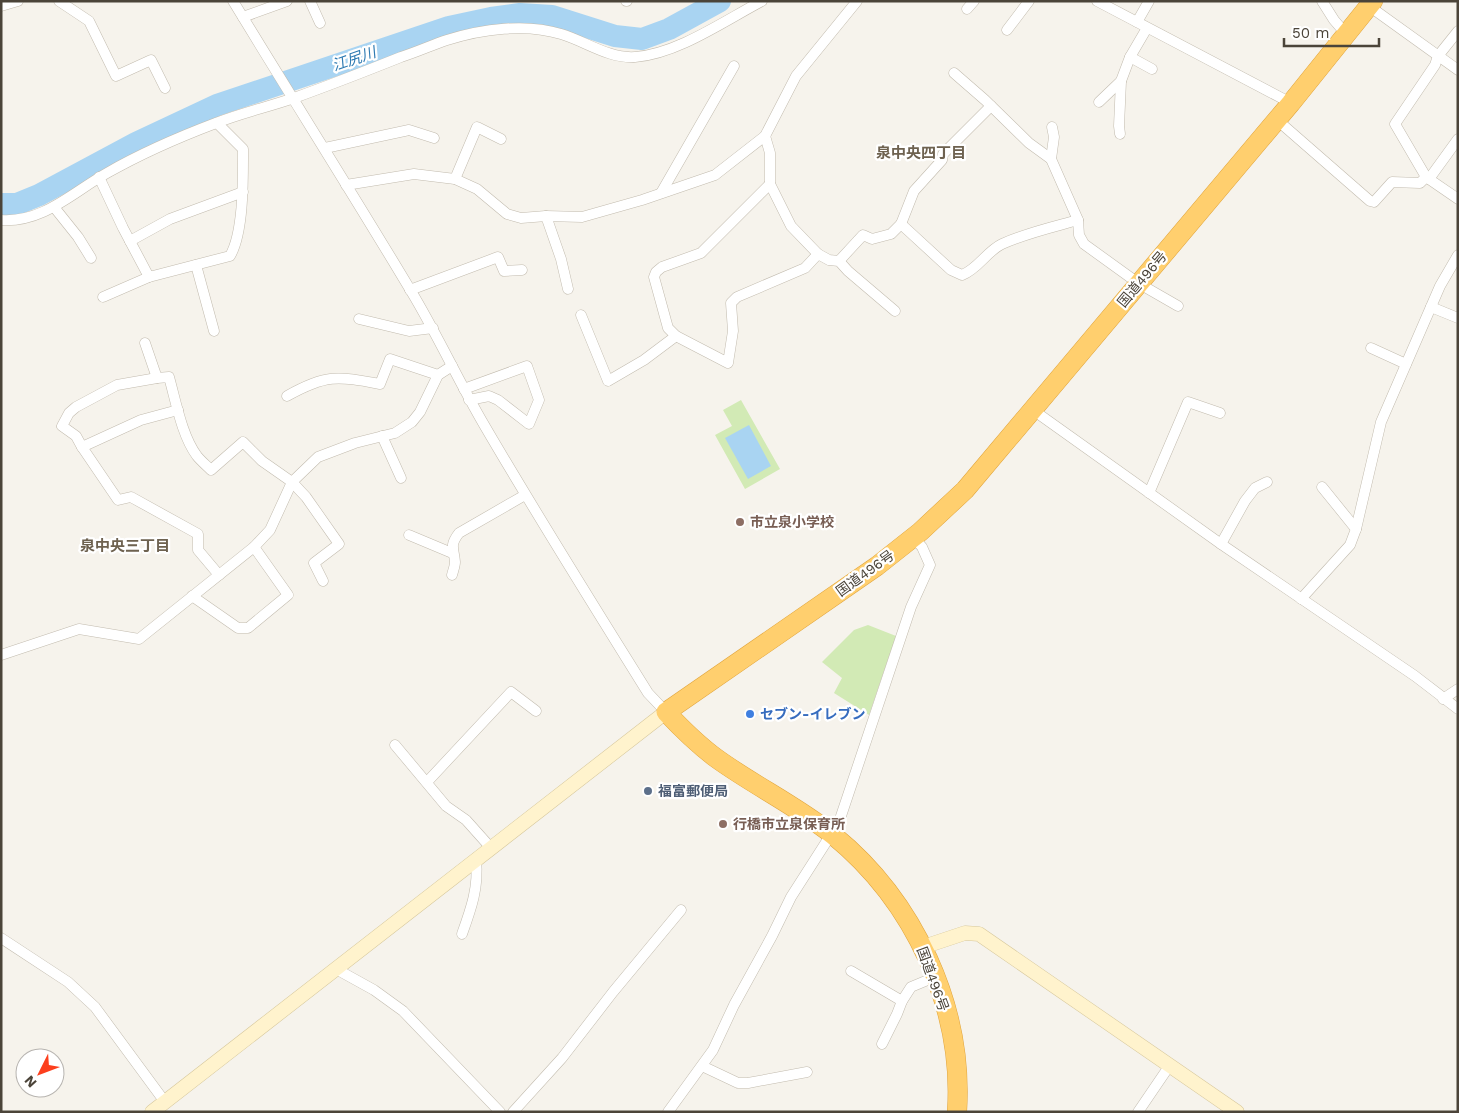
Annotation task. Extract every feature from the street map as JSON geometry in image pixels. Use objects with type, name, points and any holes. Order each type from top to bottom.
[{"type":"highway","name":"国道496号","points":[[957,1112],[955,1054],[947,1012],[923,947],[887,891],[872,873],[832,834],[717,759],[694,741],[666,712],[877,566],[913,537],[965,490],[1291,103],[1371,4]]},
{"type":"street","points":[[1,6],[18,1]]},
{"type":"street","points":[[59,1],[89,21],[116,76],[151,60],[165,88]]},
{"type":"street","points":[[152,1112],[666,712],[648,693],[525,495],[469,400],[433,328],[325,148],[233,1]]},
{"type":"street","points":[[243,17],[287,1]]},
{"type":"street","points":[[310,1],[320,23]]},
{"type":"street","points":[[1,220],[26,219],[54,207],[99,178],[162,145],[216,122],[292,98],[448,40],[495,31],[516,29],[541,30],[561,34],[609,53],[632,57],[671,49],[762,1]]},
{"type":"street","points":[[346,185],[414,174],[454,179],[477,188],[507,214],[521,218],[546,216],[582,217],[715,175],[765,136],[796,76],[857,1]]},
{"type":"street","points":[[1008,30],[1029,1]]},
{"type":"street","points":[[1097,1],[1291,103]]},
{"type":"street","points":[[1137,22],[1149,1]]},
{"type":"street","points":[[1322,1],[1346,34]]},
{"type":"street","points":[[1371,4],[1458,70]]},
{"type":"street","points":[[1120,134],[1118,126],[1121,81],[1130,57],[1148,28]]},
{"type":"street","points":[[1458,31],[1438,56],[1435,65],[1394,124],[1428,178],[1458,200]]},
{"type":"street","points":[[1130,57],[1152,69]]},
{"type":"street","points":[[661,193],[734,66]]},
{"type":"street","points":[[954,73],[1029,143],[1051,159],[1078,220],[1079,235],[1084,244],[1138,283],[1178,306]]},
{"type":"street","points":[[1099,102],[1121,81]]},
{"type":"street","points":[[839,261],[863,235],[872,239],[878,238],[891,234],[901,224],[914,191],[942,160],[943,154],[991,106]]},
{"type":"street","points":[[1276,119],[1370,201],[1374,202],[1392,182],[1420,183],[1428,178],[1458,139]]},
{"type":"street","points":[[103,298],[149,277],[230,256],[236,247],[243,192],[243,150],[216,122]]},
{"type":"street","points":[[454,179],[477,127],[501,139]]},
{"type":"street","points":[[1051,159],[1054,137],[1052,127]]},
{"type":"street","points":[[325,148],[409,130],[434,138]]},
{"type":"street","points":[[765,136],[770,153],[770,184],[791,226],[818,254],[829,260],[839,261],[848,271],[895,310]]},
{"type":"street","points":[[99,178],[149,277]]},
{"type":"street","points":[[770,184],[701,253],[662,267],[656,272],[654,277],[668,328],[676,336],[728,362],[733,331],[731,303],[737,298],[805,268],[818,254]]},
{"type":"street","points":[[130,241],[170,219],[243,192]]},
{"type":"street","points":[[54,207],[78,237],[91,258]]},
{"type":"street","points":[[546,216],[561,259],[568,289]]},
{"type":"street","points":[[901,224],[951,270],[962,274],[967,273],[991,250],[1003,243],[1078,220]]},
{"type":"street","points":[[1301,599],[1350,545],[1356,529],[1381,422],[1440,286],[1458,255]]},
{"type":"street","points":[[410,290],[498,257],[504,271],[522,270]]},
{"type":"street","points":[[196,265],[214,331]]},
{"type":"street","points":[[1431,307],[1458,318]]},
{"type":"street","points":[[581,315],[608,381],[644,360],[676,336]]},
{"type":"street","points":[[359,320],[409,331],[433,328]]},
{"type":"street","points":[[145,343],[157,378]]},
{"type":"street","points":[[1371,348],[1406,364]]},
{"type":"street","points":[[287,396],[306,385],[327,378],[349,378],[380,384],[390,359],[438,375]]},
{"type":"street","points":[[1,655],[79,629],[139,639],[254,547],[270,530],[292,482],[318,458],[354,442],[395,433],[412,422],[420,412],[438,375],[452,366]]},
{"type":"street","points":[[464,390],[527,366],[539,400],[529,424],[498,400],[489,396],[469,400]]},
{"type":"street","points":[[219,575],[198,550],[198,534],[131,497],[118,500],[76,436],[62,426],[69,413],[76,407],[117,385],[157,378],[170,378],[189,442],[197,456],[211,470],[244,442],[262,461],[292,482],[306,497],[339,544],[314,564],[323,581]]},
{"type":"street","points":[[1149,493],[1188,402],[1220,413]]},
{"type":"street","points":[[82,447],[141,420],[178,410]]},
{"type":"street","points":[[1033,410],[1221,544],[1415,676],[1458,709]]},
{"type":"street","points":[[382,436],[401,478]]},
{"type":"street","points":[[1221,544],[1245,501],[1255,488],[1267,482]]},
{"type":"street","points":[[1322,487],[1356,529]]},
{"type":"street","points":[[452,576],[455,562],[452,553],[452,541],[459,533],[525,495]]},
{"type":"street","points":[[409,535],[452,553]]},
{"type":"street","points":[[668,1112],[702,1066],[721,1035],[734,1004],[792,898],[839,822],[911,607],[930,565],[922,547],[913,537]]},
{"type":"street","points":[[192,596],[238,628],[248,628],[288,595],[254,547]]},
{"type":"street","points":[[1443,699],[1458,689]]},
{"type":"street","points":[[427,782],[511,692],[536,711]]},
{"type":"street","points":[[395,745],[446,806],[466,820],[491,848]]},
{"type":"street","points":[[462,934],[474,899],[478,874],[476,860]]},
{"type":"street","points":[[513,1112],[562,1058],[682,910]]},
{"type":"street","points":[[923,947],[965,933],[980,934],[1237,1112]]},
{"type":"street","points":[[1,938],[68,982],[95,1007],[165,1102]]},
{"type":"street","points":[[336,969],[374,990],[403,1010],[500,1112]]},
{"type":"street","points":[[851,971],[902,1001]]},
{"type":"street","points":[[882,1044],[902,1001],[911,987],[935,977]]},
{"type":"street","points":[[1138,1112],[1170,1065]]},
{"type":"street","points":[[702,1066],[738,1083],[807,1072]]},
{"type":"green space","points":[[741,400],[780,469],[745,489],[715,435],[732,426],[723,410]]},
{"type":"green space","points":[[868,625],[896,636],[869,715],[834,693],[842,678],[822,662],[854,630]]},
{"type":"water","points":[[749,425],[771,466],[748,479],[725,438]]},
{"type":"waterway","name":"江尻川","points":[[1,204],[17,204],[39,195],[136,143],[217,105],[449,27],[520,14],[552,16],[615,36],[642,39],[669,29],[720,1]]},
{"type":"place","name":"市立泉小学校","points":[[740,522]]},
{"type":"place","name":"セブン-イレブン","points":[[750,714]]},
{"type":"place","name":"福富郵便局","points":[[648,791]]},
{"type":"place","name":"行橋市立泉保育所","points":[[723,824]]},
{"type":"district","name":"泉中央四丁目","points":[[921,153]]},
{"type":"district","name":"泉中央三丁目","points":[[125,546]]}]
